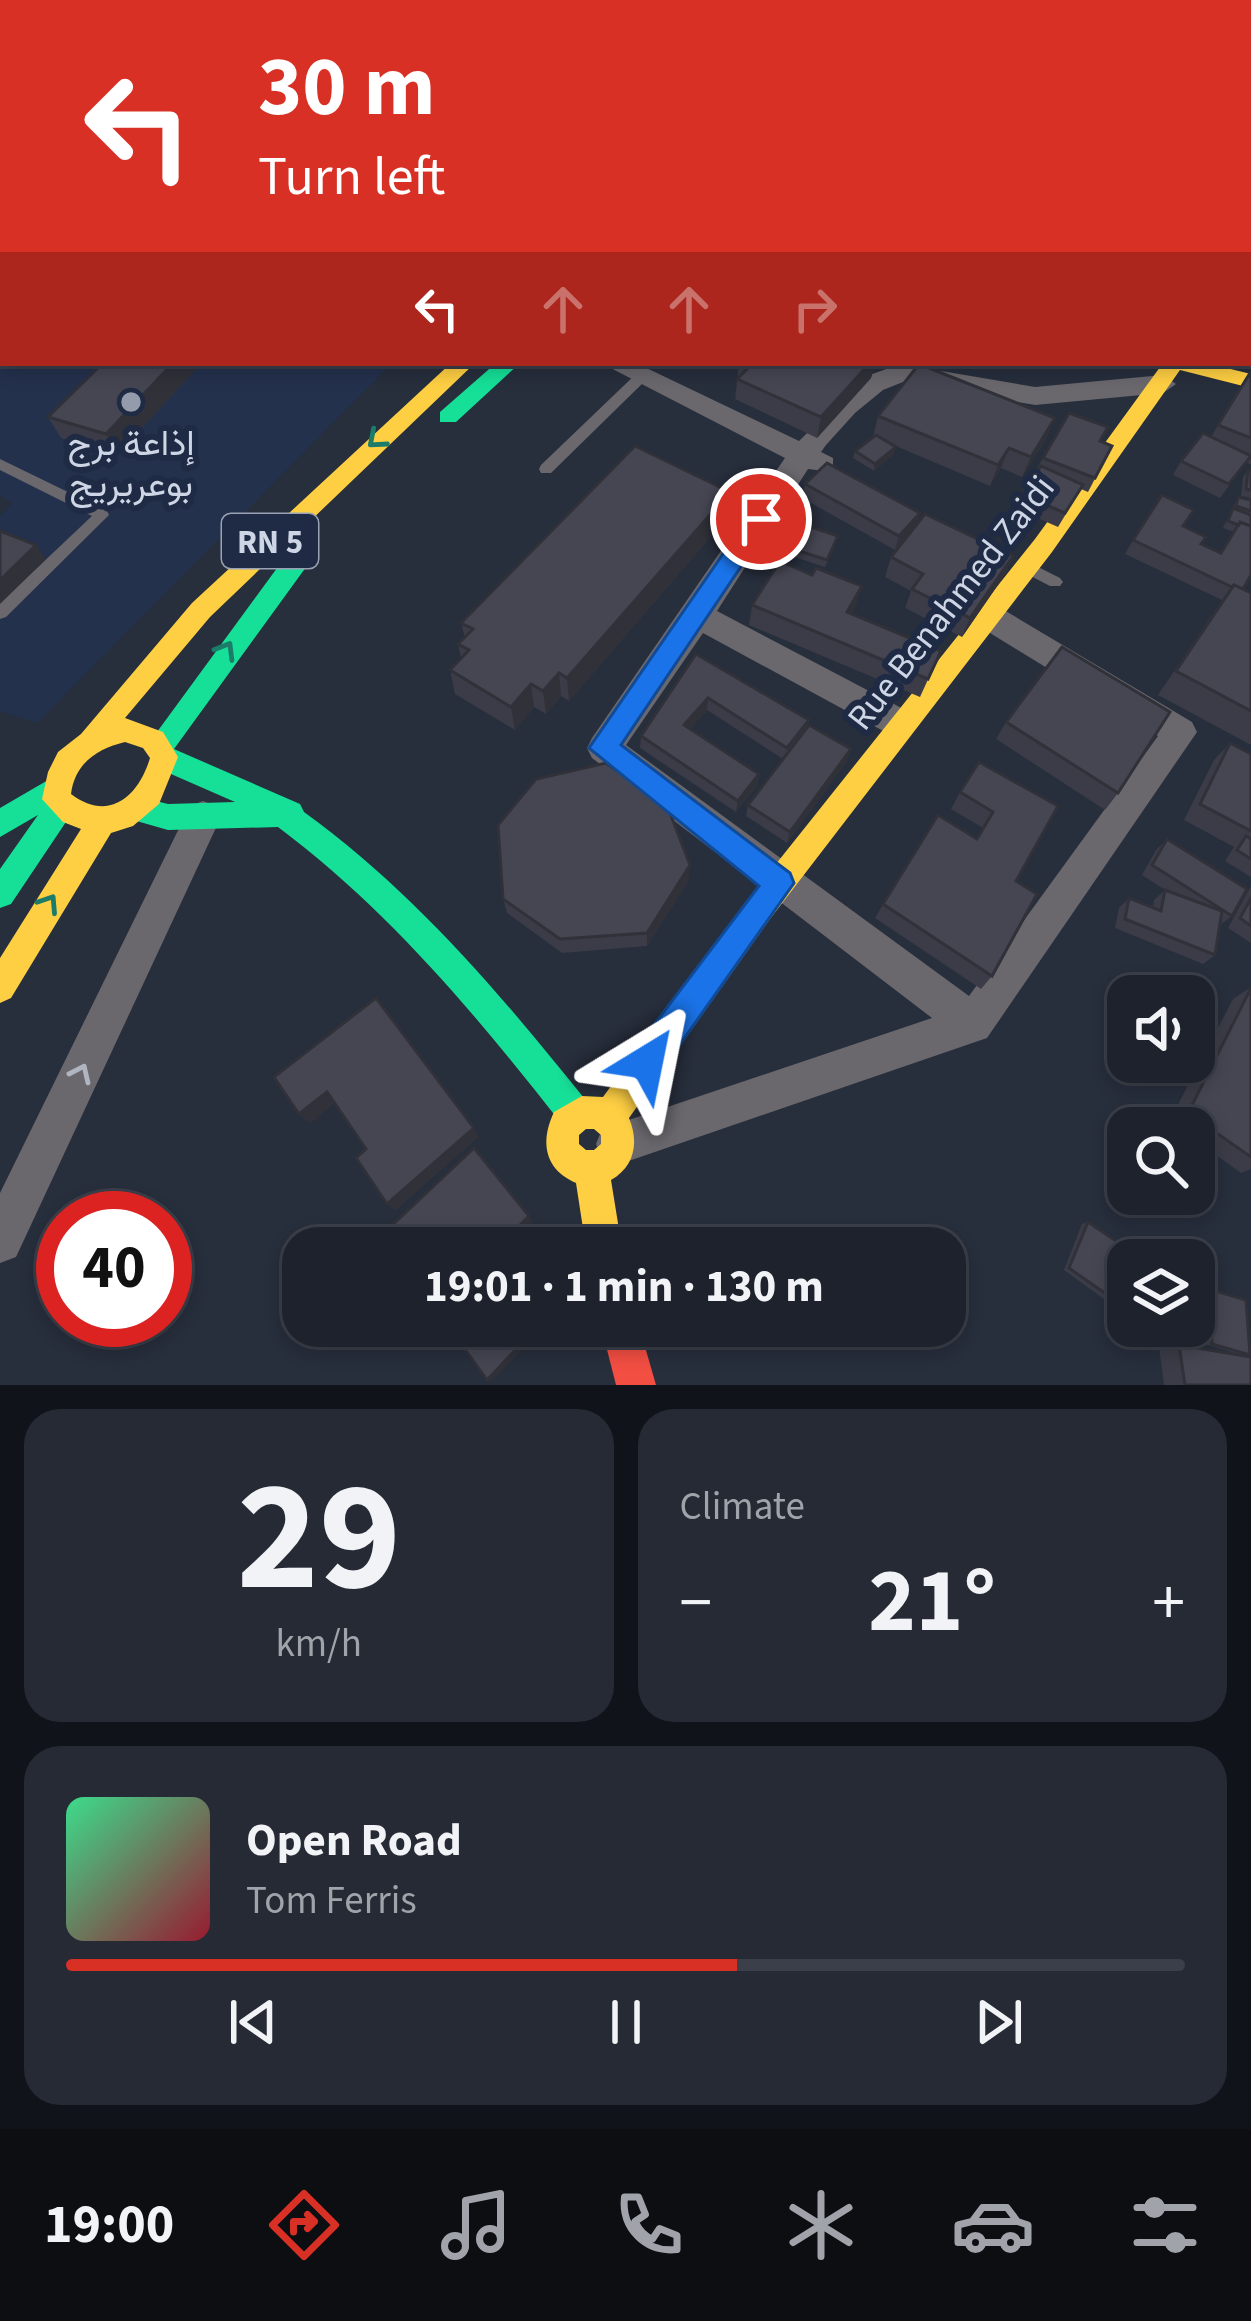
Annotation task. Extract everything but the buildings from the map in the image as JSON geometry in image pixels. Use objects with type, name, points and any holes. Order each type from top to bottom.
[{"type":"main road","name":"RN 5","points":[[162,753],[232,639],[290,567],[387,471],[506,366]]},
{"type":"main road","name":"RN 5","points":[[93,737],[201,610],[455,369]]},
{"type":"main road","points":[[1172,370],[1251,381]]},
{"type":"main road","name":"Rue Benahmed Zaidi","points":[[606,1144],[779,883],[899,723],[988,616],[1017,563],[1172,370]]},
{"type":"main road","points":[[0,894],[58,798],[62,765],[93,737],[140,732],[162,753],[200,764],[290,813],[471,982],[576,1114]]},
{"type":"main road","points":[[58,798],[85,822],[102,822],[136,809],[159,785],[162,753]]},
{"type":"main road","points":[[0,824],[58,798]]},
{"type":"main road","points":[[136,809],[203,817],[290,813]]},
{"type":"main road","points":[[0,987],[102,822]]},
{"type":"main road","points":[[604,1227],[606,1144],[593,1110],[576,1114],[564,1130],[564,1149],[574,1165],[606,1144]]},
{"type":"main road","points":[[625,1347],[636,1385]]},
{"type":"street","points":[[620,366],[844,475]]},
{"type":"street","points":[[973,1024],[604,748],[803,454],[858,394],[895,374],[1020,396],[1172,370]]},
{"type":"street","points":[[698,615],[899,723]]},
{"type":"street","points":[[606,1144],[973,1024],[1180,732],[988,616]]},
{"type":"street","points":[[0,1241],[203,817]]},
{"type":"lane","points":[[546,469],[642,376]]},
{"type":"lane","points":[[0,464],[102,514],[0,613]]},
{"type":"lane","points":[[1017,563],[1055,582]]},
{"type":"shaded area","points":[[0,366],[389,366],[37,723],[0,711],[0,516],[13,503],[0,496]]},
{"type":"traffic: fast","points":[[448,417],[506,366]]},
{"type":"traffic: fast","points":[[160,747],[300,556]]},
{"type":"traffic: fast","points":[[165,758],[229,783],[288,817],[344,858],[444,955],[576,1115]]},
{"type":"traffic: fast","points":[[0,824],[55,789]]},
{"type":"traffic: fast","points":[[0,894],[61,807]]},
{"type":"traffic: fast","points":[[136,809],[168,817],[290,813]]},
{"type":"traffic: slow","points":[[93,737],[201,610],[461,366]]},
{"type":"traffic: slow","points":[[609,1118],[759,909],[1063,520],[1172,366]]},
{"type":"traffic: slow","points":[[1190,366],[1251,381]]},
{"type":"traffic: slow","points":[[125,730],[153,740],[164,757],[149,795],[123,817],[107,821],[73,813],[56,799],[68,761],[86,744],[125,730]]},
{"type":"traffic: slow","points":[[0,987],[102,822]]},
{"type":"traffic: slow","points":[[590,1111],[610,1120],[619,1140],[610,1160],[590,1169],[570,1160],[561,1140],[570,1120],[590,1111]]},
{"type":"traffic: slow","points":[[592,1169],[601,1227]]},
{"type":"traffic: jam","points":[[626,1347],[636,1385]]},
{"type":"place","name":"إذاعة برج بوعريريج","points":[[131,402]]},
{"type":"route","points":[[647,1062],[779,883],[604,748],[761,519]]}]
